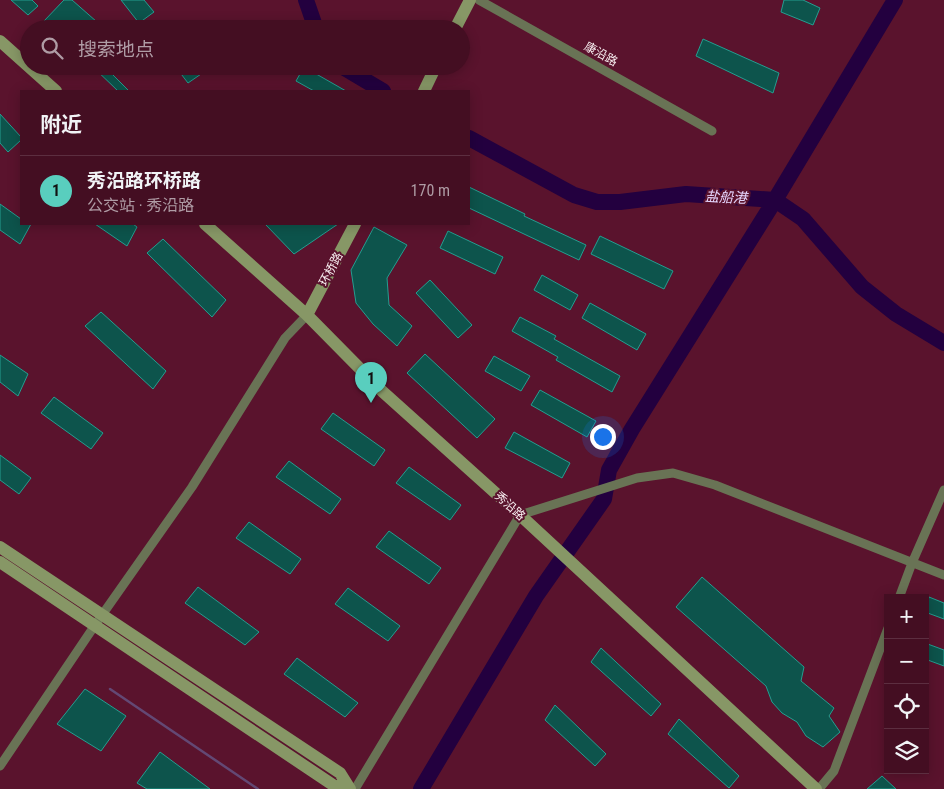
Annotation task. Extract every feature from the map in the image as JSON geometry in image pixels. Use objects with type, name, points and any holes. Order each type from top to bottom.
[{"type":"street","points":[[460,20],[470,0]]},
{"type":"street","name":"康沿路","points":[[479,0],[712,131]]},
{"type":"street","points":[[0,41],[20,59]]},
{"type":"street","points":[[38,75],[55,90]]},
{"type":"street","points":[[425,88],[432,75]]},
{"type":"street","name":"秀沿路","points":[[205,225],[307,315],[383,392],[520,515],[817,789]]},
{"type":"street","name":"环桥路","points":[[307,315],[354,225]]},
{"type":"street","points":[[0,766],[98,620],[192,486],[285,338],[307,315]]},
{"type":"street","points":[[355,789],[520,515],[637,478],[673,473],[715,485],[944,575]]},
{"type":"street","points":[[900,594],[944,490]]},
{"type":"street","points":[[0,547],[98,620],[333,786],[342,789]]},
{"type":"street","points":[[0,562],[98,620],[340,773],[350,789]]},
{"type":"street","points":[[817,789],[834,771],[884,639]]},
{"type":"building","points":[[11,0],[32,0],[38,6],[28,15]]},
{"type":"building","points":[[64,0],[72,0],[95,20],[45,20]]},
{"type":"building","points":[[121,0],[144,0],[154,12],[143,20],[137,20]]},
{"type":"building","points":[[784,0],[803,0],[820,8],[813,25],[781,12]]},
{"type":"building","points":[[703,39],[779,73],[773,93],[696,56]]},
{"type":"building","points":[[101,75],[113,75],[128,90],[117,90]]},
{"type":"building","points":[[182,75],[200,75],[188,83]]},
{"type":"building","points":[[299,75],[318,75],[344,90],[312,90],[296,81]]},
{"type":"building","points":[[0,114],[20,136],[20,141],[8,152],[0,143]]},
{"type":"building","points":[[470,187],[525,214],[524,216],[586,245],[579,260],[470,208]]},
{"type":"building","points":[[0,204],[20,218],[20,225],[30,225],[20,244],[0,230]]},
{"type":"building","points":[[96,225],[134,225],[137,227],[127,246]]},
{"type":"building","points":[[266,225],[337,225],[294,254]]},
{"type":"building","points":[[374,227],[407,245],[387,278],[389,305],[412,326],[397,346],[373,324],[356,303],[351,270]]},
{"type":"building","points":[[448,231],[503,257],[495,274],[440,248]]},
{"type":"building","points":[[600,236],[673,271],[664,289],[591,254]]},
{"type":"building","points":[[163,239],[226,300],[212,317],[147,253]]},
{"type":"building","points":[[542,275],[578,295],[570,310],[534,290]]},
{"type":"building","points":[[430,280],[472,325],[458,338],[416,293]]},
{"type":"building","points":[[590,303],[646,334],[637,350],[582,318]]},
{"type":"building","points":[[101,312],[166,371],[153,389],[85,326]]},
{"type":"building","points":[[520,317],[556,336],[554,339],[620,376],[612,392],[556,360],[558,357],[512,331]]},
{"type":"building","points":[[425,354],[495,419],[477,438],[407,373]]},
{"type":"building","points":[[0,355],[28,374],[18,396],[0,382]]},
{"type":"building","points":[[494,356],[530,376],[521,391],[485,371]]},
{"type":"building","points":[[540,390],[596,421],[587,437],[531,405]]},
{"type":"building","points":[[54,397],[103,433],[91,449],[41,413]]},
{"type":"building","points":[[333,413],[385,450],[374,466],[321,429]]},
{"type":"building","points":[[514,432],[570,463],[562,478],[505,448]]},
{"type":"building","points":[[0,455],[31,478],[19,494],[0,480]]},
{"type":"building","points":[[289,461],[341,499],[330,514],[276,477]]},
{"type":"building","points":[[409,467],[461,505],[450,520],[396,483]]},
{"type":"building","points":[[249,522],[301,559],[290,574],[236,538]]},
{"type":"building","points":[[389,531],[441,568],[429,584],[376,547]]},
{"type":"building","points":[[702,577],[804,667],[801,681],[834,708],[829,716],[840,732],[823,747],[806,736],[797,722],[782,713],[772,702],[766,686],[676,607]]},
{"type":"building","points":[[198,587],[259,632],[245,645],[185,603]]},
{"type":"building","points":[[348,588],[400,626],[388,641],[335,604]]},
{"type":"building","points":[[929,597],[944,603],[944,619],[929,613]]},
{"type":"building","points":[[929,644],[944,650],[944,666],[929,660]]},
{"type":"building","points":[[601,648],[661,704],[651,716],[591,662]]},
{"type":"building","points":[[297,658],[358,703],[345,717],[284,674]]},
{"type":"building","points":[[85,689],[126,716],[101,751],[57,724]]},
{"type":"building","points":[[555,705],[606,754],[595,766],[545,720]]},
{"type":"building","points":[[679,719],[739,776],[729,788],[668,734]]},
{"type":"building","points":[[160,752],[210,789],[147,789],[137,783]]},
{"type":"building","points":[[882,776],[896,789],[867,789]]},
{"type":"waterway","name":"盐船港","points":[[306,0],[313,20]]},
{"type":"waterway","points":[[421,789],[536,596],[604,499],[609,470],[632,429],[775,200],[895,0]]},
{"type":"waterway","name":"盐船港","points":[[356,75],[381,90]]},
{"type":"waterway","name":"盐船港","points":[[470,139],[574,195],[597,202],[620,202],[686,194],[775,200],[803,219],[862,287],[896,314],[944,343]]},
{"type":"waterway","points":[[110,689],[258,789]]},
{"type":"place","name":"秀沿路环桥路","points":[[371,403]]}]
